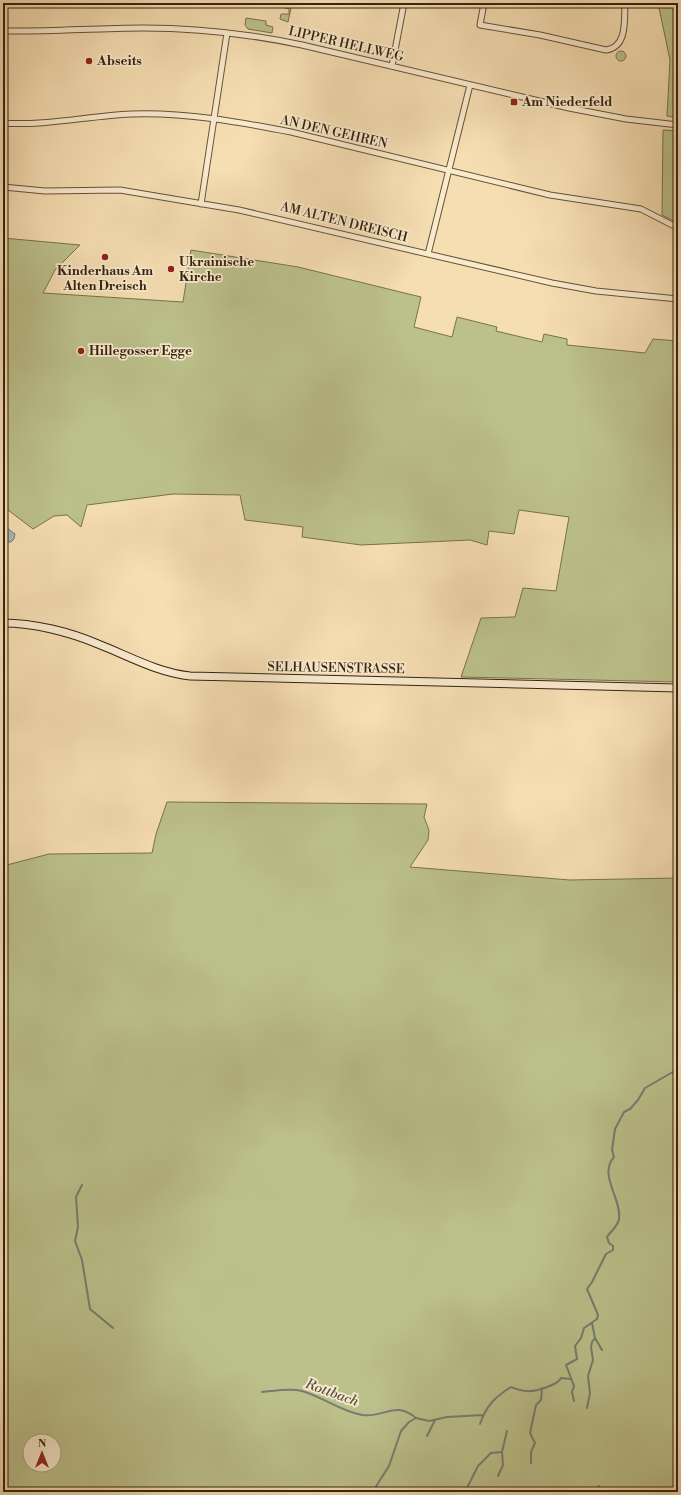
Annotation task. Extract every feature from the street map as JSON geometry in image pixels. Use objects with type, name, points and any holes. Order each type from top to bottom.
[{"type":"street","points":[[392,66],[404,3]]},
{"type":"street","points":[[484,3],[480,25],[540,35],[600,49],[611,49],[620,44],[622,38],[625,3]]},
{"type":"street","name":"LIPPER HELLWEG","points":[[3,32],[145,28],[227,33],[288,42],[592,113],[678,125]]},
{"type":"street","points":[[201,204],[227,33]]},
{"type":"street","points":[[428,254],[470,85]]},
{"type":"street","name":"AN DEN GEHREN","points":[[3,123],[40,124],[139,114],[178,115],[213,119],[291,132],[564,198],[641,209],[678,228]]},
{"type":"street","name":"AM ALTEN DREISCH","points":[[3,187],[45,191],[109,189],[138,192],[274,217],[509,274],[596,291],[678,299]]},
{"type":"street","name":"SELHAUSENSTRASSE","points":[[3,623],[37,627],[74,636],[97,644],[144,665],[165,672],[190,676],[678,688]]},
{"type":"green space","points":[[255,3],[292,3],[288,22],[280,19],[281,14],[289,14],[289,9],[275,5],[274,7]]},
{"type":"green space","points":[[658,3],[678,3],[678,118],[667,116],[670,60]]},
{"type":"green space","points":[[246,18],[266,21],[266,25],[273,27],[272,33],[248,29],[245,25]]},
{"type":"green space","points":[[619,51],[623,51],[625,52],[625,60],[619,61],[616,58],[616,54]]},
{"type":"green space","points":[[663,130],[678,131],[678,223],[662,215]]},
{"type":"green space","points":[[3,238],[80,245],[55,270],[43,293],[183,302],[191,250],[298,267],[421,297],[414,327],[452,337],[457,317],[497,327],[496,331],[542,342],[544,334],[567,339],[567,345],[645,353],[653,339],[678,341],[678,682],[461,677],[481,618],[515,617],[523,588],[556,591],[569,517],[519,510],[514,534],[489,531],[487,545],[470,540],[361,545],[302,537],[303,527],[245,520],[240,495],[173,494],[87,505],[81,527],[67,515],[54,516],[33,529],[4,507],[3,502]]},
{"type":"green space","points":[[167,802],[427,804],[424,817],[429,830],[428,840],[410,867],[570,880],[678,878],[678,1492],[3,1492],[3,866],[49,854],[152,853],[156,834]]},
{"type":"water","points":[[3,525],[15,534],[14,539],[11,542],[3,542]]},
{"type":"waterway","name":"Rottbach","points":[[574,1401],[572,1392],[574,1386],[566,1365],[577,1359],[575,1346],[581,1338],[584,1328],[597,1319],[598,1315],[587,1289],[606,1254],[613,1250],[613,1246],[609,1243],[607,1237],[616,1226],[619,1219],[619,1211],[608,1171],[614,1157],[612,1150],[615,1129],[624,1112],[630,1109],[638,1100],[645,1088],[678,1069]]},
{"type":"waterway","points":[[82,1185],[76,1197],[78,1227],[75,1241],[82,1260],[90,1309],[113,1328]]},
{"type":"waterway","name":"Rottbach","points":[[592,1323],[595,1338],[602,1350]]},
{"type":"waterway","name":"Rottbach","points":[[587,1408],[590,1393],[588,1376],[593,1360],[591,1347],[595,1338]]},
{"type":"waterway","name":"Rottbach","points":[[480,1424],[485,1412],[492,1402],[500,1394],[511,1387],[531,1391],[556,1383],[561,1378],[571,1379]]},
{"type":"waterway","name":"Rottbach","points":[[531,1463],[531,1452],[535,1443],[530,1433],[536,1405],[541,1400],[542,1388]]},
{"type":"waterway","name":"Rottbach","points":[[262,1392],[297,1390],[362,1415],[402,1410],[416,1418]]},
{"type":"waterway","name":"Rottbach","points":[[375,1488],[389,1466],[401,1431],[409,1422],[416,1418],[429,1421],[447,1417],[483,1415]]},
{"type":"waterway","name":"Rottbach","points":[[427,1436],[435,1420]]},
{"type":"waterway","name":"Rottbach","points":[[498,1476],[503,1465],[502,1452],[507,1431]]},
{"type":"waterway","name":"Rottbach","points":[[465,1492],[478,1466],[491,1453],[502,1452]]},
{"type":"waterway","name":"Rottbach","points":[[593,1492],[599,1486]]},
{"type":"place","name":"Abseits","points":[[89,61]]},
{"type":"place","name":"Am Niederfeld","points":[[514,102]]},
{"type":"place","name":"Kinderhaus Am Alten Dreisch","points":[[105,257]]},
{"type":"place","name":"Ukrainische Kirche","points":[[171,269]]},
{"type":"place","name":"Hillegosser Egge","points":[[81,351]]}]
